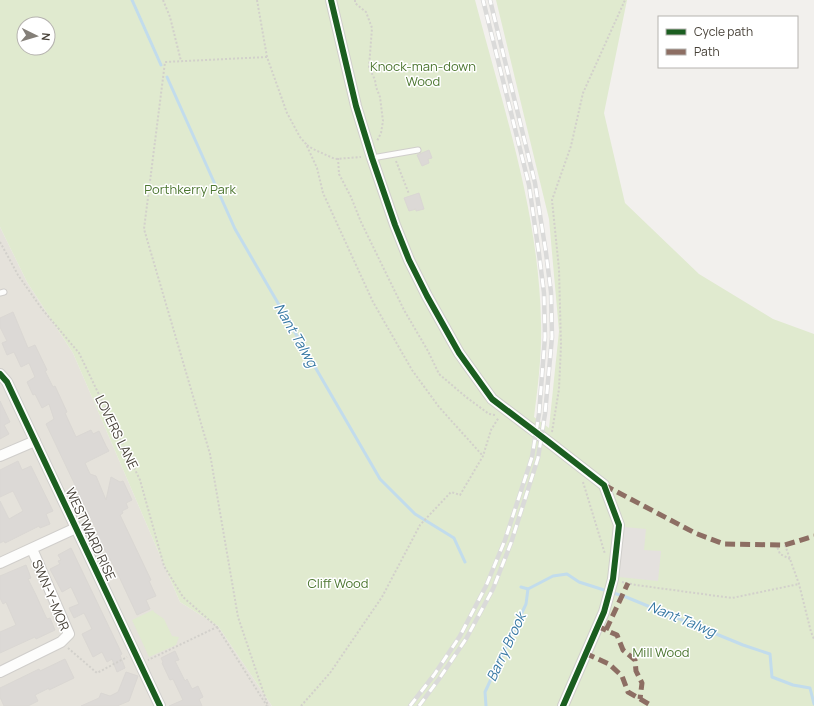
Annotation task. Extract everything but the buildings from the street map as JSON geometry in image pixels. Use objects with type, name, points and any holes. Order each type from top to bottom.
[{"type":"street","points":[[331,0],[356,106],[395,225],[409,260],[458,353],[492,399],[550,442],[604,486],[619,525],[612,582],[604,612],[563,706]]},
{"type":"street","name":"WESTWARD RISE","points":[[0,374],[7,382],[160,706]]},
{"type":"street","points":[[0,456],[35,441]]},
{"type":"street","points":[[0,563],[76,528]]},
{"type":"street","name":"SWN-Y-MOR","points":[[0,672],[61,642],[69,634],[32,549]]},
{"type":"lane","points":[[372,158],[418,150]]},
{"type":"path","points":[[163,0],[170,17],[181,61]]},
{"type":"path","points":[[257,0],[267,57],[287,113],[300,137],[306,144],[317,168],[324,193],[373,302],[412,370],[439,408],[483,456]]},
{"type":"path","points":[[550,442],[560,389],[561,344],[559,268],[552,200],[571,146],[583,93],[625,0]]},
{"type":"path","points":[[267,57],[165,62],[144,229],[210,454],[238,617],[267,706]]},
{"type":"path","points":[[393,154],[409,194]]},
{"type":"path","points":[[301,706],[330,673],[382,597],[420,524],[450,492],[460,495],[483,456],[491,430],[504,409]]},
{"type":"path","points":[[776,544],[780,554],[790,558]]},
{"type":"path","points":[[785,544],[799,584],[814,639]]},
{"type":"path","points":[[612,582],[732,598],[799,584]]},
{"type":"path","points":[[672,590],[673,586]]},
{"type":"path","points":[[140,664],[217,627]]},
{"type":"path","points":[[61,642],[97,673],[119,660]]},
{"type":"shaded area","points":[[0,227],[27,282],[73,353],[180,602],[218,626],[272,706],[0,706]]},
{"type":"shaded area","points":[[624,527],[646,529],[644,550],[661,551],[658,581],[619,577]]},
{"type":"green space","name":"Porthkerry Park","points":[[0,0],[475,0],[508,120],[527,200],[539,282],[541,323],[541,346],[534,417],[549,428],[559,331],[549,219],[496,0],[627,0],[604,113],[625,203],[699,274],[773,319],[814,334],[814,706],[272,706],[218,626],[180,602],[73,353],[27,282],[0,227]]},
{"type":"green space","points":[[153,610],[164,619],[172,636],[179,637],[176,645],[149,657],[132,620]]},
{"type":"waterway","name":"Nant Talwg","points":[[132,0],[161,65]]},
{"type":"waterway","name":"Nant Talwg","points":[[167,77],[235,229],[380,479],[415,514],[454,538],[465,562]]},
{"type":"waterway","name":"Nant Talwg","points":[[521,587],[528,589],[553,576],[567,574],[579,582],[626,597],[743,645],[770,654],[772,677],[793,685],[810,688],[814,704]]},
{"type":"waterway","name":"Barry Brook","points":[[486,706],[485,692],[526,604],[528,589]]},
{"type":"railway","points":[[410,706],[434,675],[460,636],[486,586],[505,540],[532,457],[539,414],[545,337],[544,293],[539,254],[529,185],[483,0]]},
{"type":"railway","points":[[419,706],[466,639],[493,589],[511,543],[538,458],[545,414],[552,337],[551,292],[546,253],[535,183],[490,0]]},
{"type":"marked path","points":[[604,485],[695,533],[724,544],[785,545],[814,536]]},
{"type":"marked path","points":[[606,630],[628,583]]},
{"type":"marked path","points":[[597,626],[617,635],[623,650],[635,660],[636,671],[642,683],[640,699]]},
{"type":"marked path","points":[[585,653],[609,664],[622,676],[628,692],[652,706]]},
{"type":"cycle path","points":[[331,0],[356,106],[372,158],[395,225],[409,260],[427,296],[459,353],[492,399],[604,485],[619,525],[613,579],[604,612],[563,706]]},
{"type":"cycle path","points":[[0,374],[7,382],[160,706]]},
{"type":"park label","name":"Knock-man-down Wood","points":[[423,74]]},
{"type":"park label","name":"Cliff Wood","points":[[338,583]]},
{"type":"park label","name":"Mill Wood","points":[[661,652]]}]
